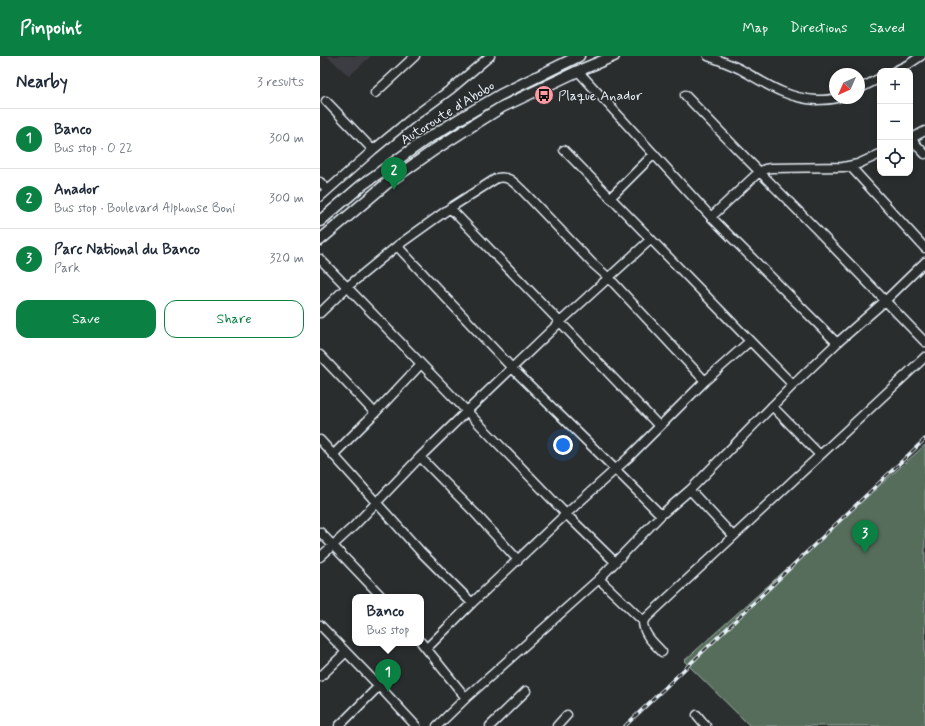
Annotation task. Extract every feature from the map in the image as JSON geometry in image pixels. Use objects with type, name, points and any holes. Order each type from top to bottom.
[{"type":"main road","name":"Autoroute d'Abobo","points":[[320,221],[362,185],[425,140],[466,114],[500,95],[579,56]]},
{"type":"main road","points":[[320,240],[386,184],[434,150],[502,108],[578,71],[614,56]]},
{"type":"street","points":[[375,93],[415,56]]},
{"type":"street","points":[[320,197],[327,189],[373,150],[413,117],[451,89],[490,56]]},
{"type":"street","points":[[708,56],[738,68],[771,87],[792,96],[829,100]]},
{"type":"street","points":[[901,68],[921,56]]},
{"type":"street","points":[[578,71],[711,217],[837,343]]},
{"type":"street","points":[[865,86],[877,80]]},
{"type":"street","points":[[685,95],[925,342]]},
{"type":"street","points":[[326,101],[373,150]]},
{"type":"street","points":[[913,137],[925,131]]},
{"type":"street","points":[[911,140],[925,154]]},
{"type":"street","points":[[564,150],[650,240],[793,385]]},
{"type":"street","points":[[610,198],[654,154]]},
{"type":"street","points":[[711,217],[759,172],[765,169],[843,167],[858,164],[877,155]]},
{"type":"street","points":[[850,166],[925,248]]},
{"type":"street","points":[[320,313],[346,287],[397,246],[450,208],[497,178],[502,177],[511,180],[522,191],[608,278],[706,381]]},
{"type":"street","points":[[320,182],[327,189]]},
{"type":"street","points":[[450,208],[659,426]]},
{"type":"street","points":[[320,557],[354,526],[420,457],[466,412],[560,322],[650,240]]},
{"type":"street","points":[[397,246],[512,368],[661,515]]},
{"type":"street","points":[[320,259],[466,412],[615,562]]},
{"type":"street","points":[[437,726],[466,698],[600,579],[661,515],[690,490],[793,385],[837,343],[885,301],[925,262]]},
{"type":"street","points":[[427,648],[566,514],[628,458],[659,426],[750,341]]},
{"type":"street","points":[[320,355],[376,413]]},
{"type":"street","points":[[643,621],[925,357]]},
{"type":"street","points":[[334,454],[376,413],[421,364]]},
{"type":"street","points":[[772,406],[820,455]]},
{"type":"street","points":[[320,440],[420,551],[472,604]]},
{"type":"street","points":[[420,457],[476,513],[518,560]]},
{"type":"street","points":[[690,490],[733,536]]},
{"type":"street","points":[[320,532],[379,594]]},
{"type":"street","points":[[600,579],[643,621],[646,634],[662,652]]},
{"type":"street","points":[[320,625],[416,726]]},
{"type":"street","points":[[424,645],[466,698]]},
{"type":"street","points":[[320,677],[346,652]]},
{"type":"street","points":[[339,726],[379,686]]},
{"type":"street","points":[[490,726],[526,691]]},
{"type":"street","points":[[557,726],[567,715]]},
{"type":"street","points":[[697,715],[706,726]]},
{"type":"shaded area","points":[[327,56],[371,56],[349,76]]},
{"type":"green space","points":[[925,445],[925,726],[750,726],[684,661]]},
{"type":"railway","points":[[625,726],[925,439]]},
{"type":"place","name":"Plaque Anador","points":[[544,95]]},
{"type":"place","name":"Anador","points":[[394,190]]},
{"type":"place","name":"Parc National du Banco","points":[[865,553]]},
{"type":"place","name":"Banco","points":[[388,692]]}]
